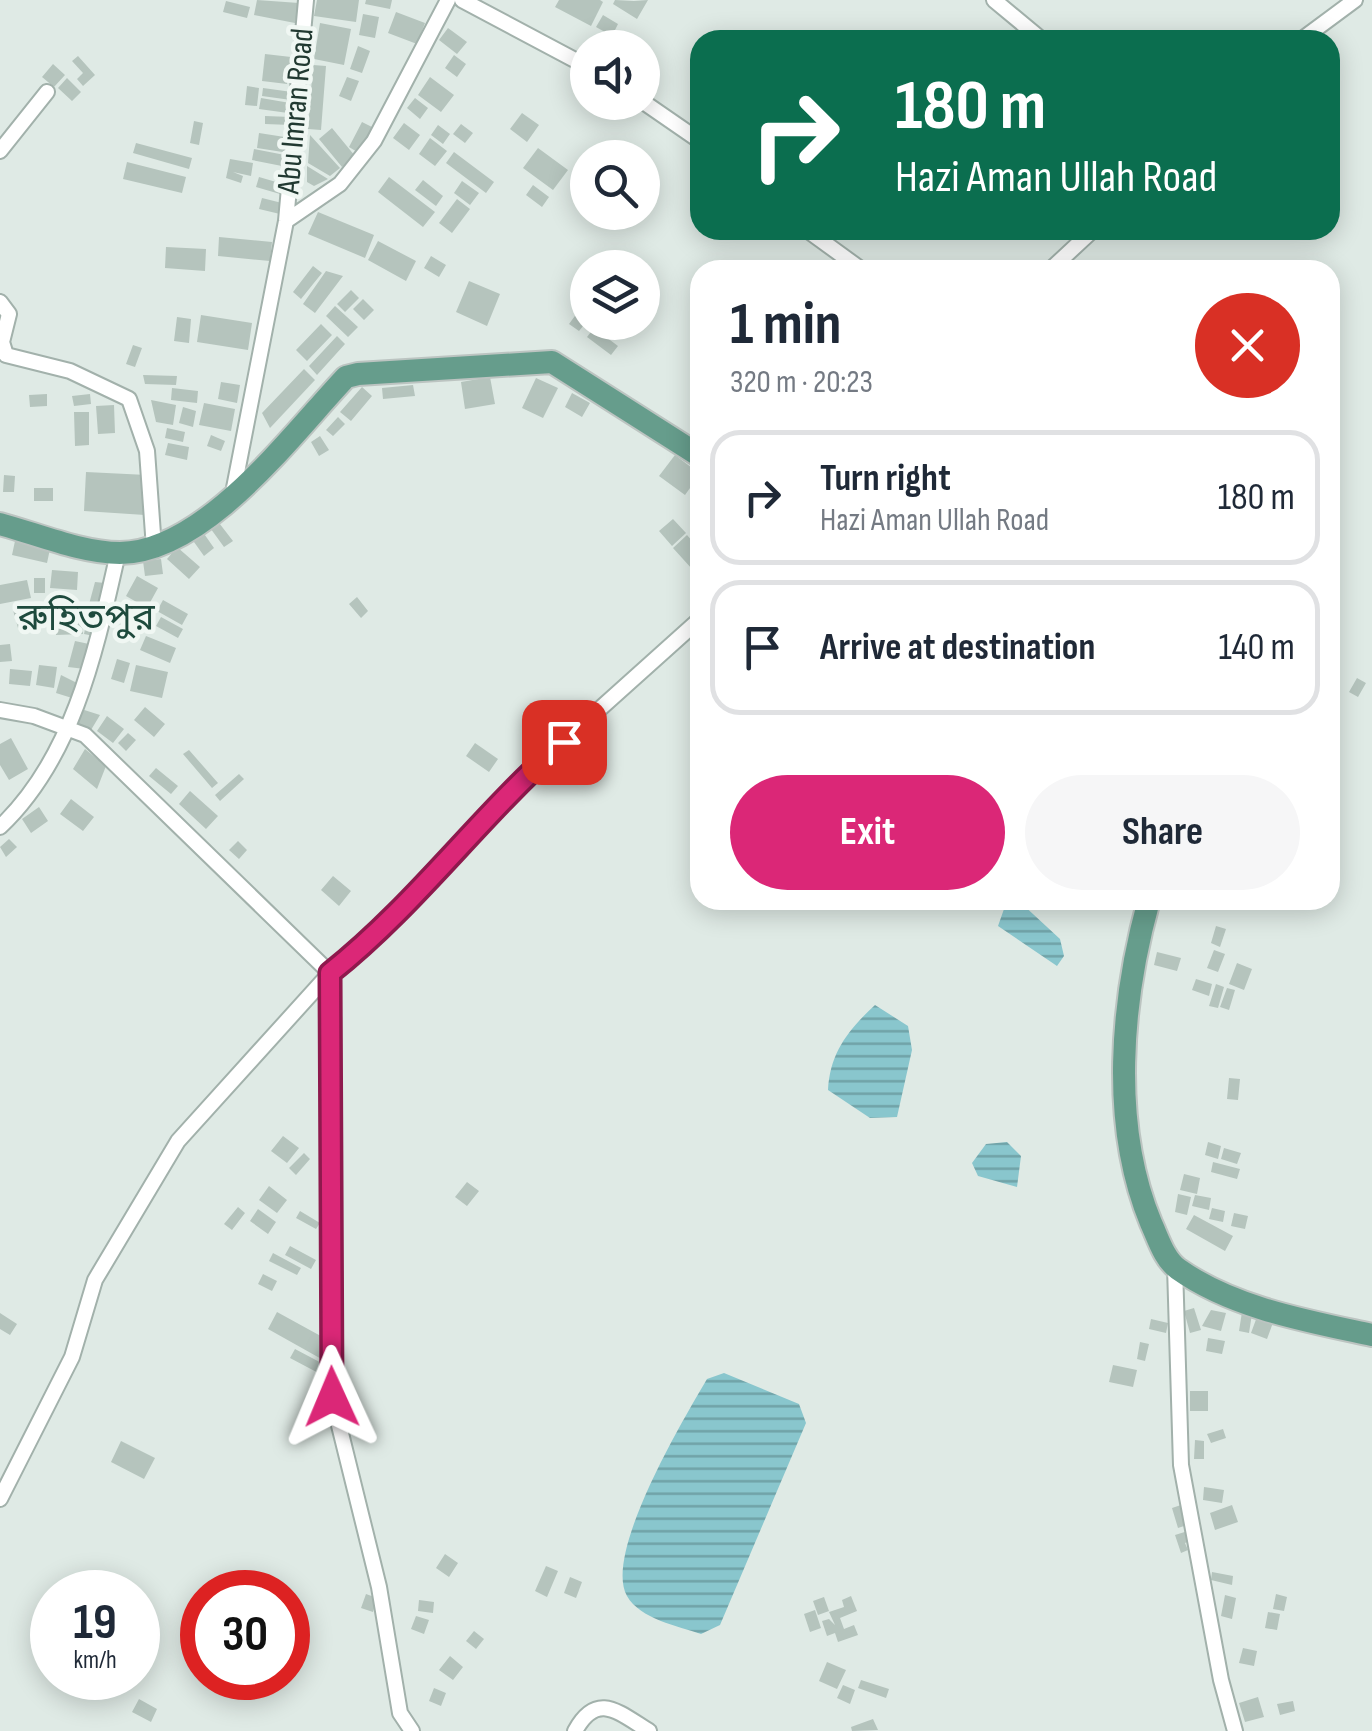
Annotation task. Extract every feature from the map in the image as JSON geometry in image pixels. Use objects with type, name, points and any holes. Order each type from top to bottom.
[{"type":"main road","points":[[0,524],[118,554],[154,548],[196,524],[233,494],[292,441],[346,377],[466,370],[503,362],[552,362],[690,450]]},
{"type":"main road","points":[[1146,910],[1133,976],[1125,1094],[1132,1169],[1162,1248],[1175,1267],[1262,1308],[1372,1335]]},
{"type":"street","name":"Abu Imran Road","points":[[233,494],[286,221],[306,0]]},
{"type":"street","points":[[286,221],[340,184],[374,142],[448,0]]},
{"type":"street","points":[[462,0],[570,57]]},
{"type":"street","points":[[994,0],[1030,30]]},
{"type":"street","points":[[1314,30],[1355,0]]},
{"type":"street","points":[[0,151],[47,92]]},
{"type":"street","points":[[660,113],[690,134]]},
{"type":"street","points":[[821,240],[848,260]]},
{"type":"street","points":[[1061,260],[1082,240]]},
{"type":"street","points":[[0,302],[10,314],[2,342],[6,355],[70,371],[129,398],[136,408],[147,451],[154,548]]},
{"type":"street","points":[[0,827],[22,805],[58,756],[65,726],[85,682],[118,554]]},
{"type":"street","points":[[0,1498],[72,1357],[95,1280],[178,1141],[330,973],[427,883],[515,784],[690,627]]},
{"type":"street","points":[[0,710],[85,735],[330,973],[332,1397],[379,1587],[400,1714],[412,1731]]},
{"type":"street","points":[[1175,1267],[1182,1465],[1221,1680],[1235,1731]]},
{"type":"street","points":[[575,1731],[584,1713],[606,1708],[649,1731]]},
{"type":"water","points":[[1004,910],[1029,910],[1060,939],[1064,956],[1057,966],[998,926]]},
{"type":"water","points":[[875,1005],[908,1026],[912,1050],[897,1117],[870,1118],[828,1090],[832,1065],[842,1043]]},
{"type":"water","points":[[1007,1142],[1021,1156],[1017,1187],[978,1176],[972,1163],[986,1144]]},
{"type":"water","points":[[724,1373],[799,1404],[806,1423],[720,1625],[701,1634],[641,1611],[627,1596],[623,1576],[626,1550],[649,1487],[707,1379]]},
{"type":"building","points":[[257,0],[299,3],[295,23],[254,15]]},
{"type":"building","points":[[317,0],[359,0],[356,22],[314,16]]},
{"type":"building","points":[[366,0],[392,0],[390,9],[365,4]]},
{"type":"building","points":[[559,0],[603,2],[591,26],[555,7]]},
{"type":"building","points":[[615,0],[648,0],[637,19],[613,4]]},
{"type":"building","points":[[226,1],[250,7],[247,18],[223,12]]},
{"type":"building","points":[[396,12],[425,23],[417,44],[388,33]]},
{"type":"building","points":[[363,14],[379,17],[375,38],[359,35]]},
{"type":"building","points":[[603,15],[618,24],[615,30],[596,27]]},
{"type":"building","points":[[320,23],[351,29],[344,65],[314,59]]},
{"type":"building","points":[[448,28],[467,42],[457,54],[439,40]]},
{"type":"building","points":[[358,46],[370,51],[362,73],[350,69]]},
{"type":"building","points":[[265,54],[291,57],[287,84],[262,81]]},
{"type":"building","points":[[454,55],[466,64],[457,77],[445,68]]},
{"type":"building","points":[[78,56],[95,75],[83,86],[77,79],[83,73],[72,61]]},
{"type":"building","points":[[53,64],[65,75],[54,87],[42,77]]},
{"type":"building","points":[[313,65],[326,66],[321,130],[308,129]]},
{"type":"building","points":[[347,77],[359,81],[351,101],[339,96]]},
{"type":"building","points":[[430,77],[454,95],[441,112],[418,95]]},
{"type":"building","points":[[67,78],[81,92],[72,101],[58,88]]},
{"type":"building","points":[[247,86],[259,88],[257,106],[245,105]]},
{"type":"building","points":[[263,88],[292,92],[291,100],[262,96]]},
{"type":"building","points":[[261,98],[290,103],[288,113],[259,109]]},
{"type":"building","points":[[415,98],[428,108],[420,119],[407,108]]},
{"type":"building","points":[[522,113],[539,125],[527,142],[510,129]]},
{"type":"building","points":[[265,116],[291,117],[291,125],[265,124]]},
{"type":"building","points":[[194,121],[203,123],[199,145],[190,143]]},
{"type":"building","points":[[362,122],[372,127],[359,153],[349,147]]},
{"type":"building","points":[[404,123],[420,135],[409,150],[393,138]]},
{"type":"building","points":[[461,124],[473,133],[465,143],[453,134]]},
{"type":"building","points":[[438,125],[450,134],[443,144],[431,135]]},
{"type":"building","points":[[332,128],[355,156],[342,167],[319,139]]},
{"type":"building","points":[[259,133],[291,138],[289,153],[257,148]]},
{"type":"building","points":[[310,135],[340,168],[330,176],[308,163]]},
{"type":"building","points":[[430,138],[447,151],[435,166],[419,154]]},
{"type":"building","points":[[136,143],[192,158],[189,169],[133,153]]},
{"type":"building","points":[[538,148],[568,170],[553,190],[523,168]]},
{"type":"building","points":[[254,149],[290,156],[287,167],[252,160]]},
{"type":"building","points":[[454,152],[494,182],[486,193],[446,163]]},
{"type":"building","points":[[230,159],[253,163],[251,176],[233,172],[243,176],[241,183],[226,178]]},
{"type":"building","points":[[127,162],[186,177],[182,193],[123,179]]},
{"type":"building","points":[[307,166],[328,179],[314,186],[307,182]]},
{"type":"building","points":[[259,177],[283,184],[280,194],[256,187]]},
{"type":"building","points":[[389,177],[435,212],[423,227],[378,192]]},
{"type":"building","points":[[423,180],[443,196],[436,206],[415,190]]},
{"type":"building","points":[[462,181],[479,193],[470,205],[454,193]]},
{"type":"building","points":[[533,185],[549,197],[542,207],[526,195]]},
{"type":"building","points":[[262,198],[282,203],[280,214],[259,209]]},
{"type":"building","points":[[457,199],[470,209],[452,233],[439,223]]},
{"type":"building","points":[[318,212],[374,235],[365,258],[308,234]]},
{"type":"building","points":[[219,237],[272,242],[270,261],[218,256]]},
{"type":"building","points":[[378,241],[416,261],[406,281],[368,260]]},
{"type":"building","points":[[166,247],[206,249],[205,271],[165,268]]},
{"type":"building","points":[[431,256],[446,265],[439,277],[424,268]]},
{"type":"building","points":[[313,266],[322,273],[301,299],[293,292]]},
{"type":"building","points":[[326,271],[343,276],[315,313],[303,304]]},
{"type":"building","points":[[469,281],[500,294],[487,326],[456,312]]},
{"type":"building","points":[[351,290],[359,298],[345,312],[337,304]]},
{"type":"building","points":[[363,299],[374,310],[364,320],[353,309]]},
{"type":"building","points":[[335,306],[358,327],[348,337],[326,316]]},
{"type":"building","points":[[201,315],[252,323],[248,350],[197,342]]},
{"type":"building","points":[[177,317],[191,319],[189,343],[174,341]]},
{"type":"building","points":[[321,324],[332,335],[307,361],[296,350]]},
{"type":"building","points":[[337,336],[345,344],[317,375],[309,366]]},
{"type":"building","points":[[591,340],[610,340],[618,346],[611,355]]},
{"type":"building","points":[[133,345],[142,348],[135,367],[126,364]]},
{"type":"building","points":[[304,369],[315,380],[270,428],[262,413]]},
{"type":"building","points":[[143,375],[177,376],[176,385],[145,384]]},
{"type":"building","points":[[490,377],[495,404],[465,409],[461,382]]},
{"type":"building","points":[[536,378],[558,388],[543,418],[522,408]]},
{"type":"building","points":[[221,382],[240,385],[237,403],[218,399]]},
{"type":"building","points":[[413,385],[415,396],[383,399],[382,388]]},
{"type":"building","points":[[362,387],[372,396],[351,421],[340,412]]},
{"type":"building","points":[[172,388],[198,391],[197,403],[171,400]]},
{"type":"building","points":[[572,393],[590,403],[582,417],[565,407]]},
{"type":"building","points":[[47,394],[47,406],[30,407],[29,395]]},
{"type":"building","points":[[90,394],[91,404],[74,406],[72,396]]},
{"type":"building","points":[[151,400],[176,405],[173,425],[156,422]]},
{"type":"building","points":[[204,403],[235,409],[231,431],[199,425]]},
{"type":"building","points":[[114,405],[115,433],[98,434],[96,406]]},
{"type":"building","points":[[183,407],[196,411],[193,427],[179,423]]},
{"type":"building","points":[[74,412],[89,412],[89,445],[75,446]]},
{"type":"building","points":[[338,417],[345,424],[333,436],[326,430]]},
{"type":"building","points":[[167,428],[185,432],[183,442],[165,438]]},
{"type":"building","points":[[211,435],[225,441],[221,451],[207,446]]},
{"type":"building","points":[[320,436],[329,450],[319,456],[311,442]]},
{"type":"building","points":[[168,443],[189,447],[187,460],[165,455]]},
{"type":"building","points":[[675,455],[690,466],[690,488],[685,495],[659,476]]},
{"type":"building","points":[[86,472],[147,475],[145,515],[84,511]]},
{"type":"building","points":[[4,475],[15,476],[14,492],[3,492]]},
{"type":"building","points":[[34,488],[53,488],[53,501],[34,501]]},
{"type":"building","points":[[216,519],[233,541],[224,547],[208,525]]},
{"type":"building","points":[[673,519],[686,533],[672,546],[659,531]]},
{"type":"building","points":[[200,528],[214,548],[204,556],[189,535]]},
{"type":"building","points":[[687,535],[690,567],[673,548]]},
{"type":"building","points":[[15,541],[50,549],[47,563],[12,555]]},
{"type":"building","points":[[177,547],[200,567],[189,579],[167,559]]},
{"type":"building","points":[[161,559],[163,574],[145,576],[143,561]]},
{"type":"building","points":[[52,570],[78,572],[77,590],[50,588]]},
{"type":"building","points":[[137,576],[158,588],[147,608],[126,596]]},
{"type":"building","points":[[34,578],[45,578],[45,593],[34,593]]},
{"type":"building","points":[[27,580],[31,598],[0,604],[0,585]]},
{"type":"building","points":[[95,582],[105,583],[99,610],[88,608]]},
{"type":"building","points":[[357,597],[368,611],[361,618],[349,604]]},
{"type":"building","points":[[163,600],[188,614],[182,625],[157,611]]},
{"type":"building","points":[[54,601],[79,601],[79,615],[54,616]]},
{"type":"building","points":[[27,606],[33,624],[18,628],[13,610]]},
{"type":"building","points":[[88,615],[97,618],[94,636],[84,634]]},
{"type":"building","points":[[161,617],[183,629],[178,638],[156,626]]},
{"type":"building","points":[[56,621],[82,621],[83,634],[56,635]]},
{"type":"building","points":[[146,636],[176,648],[170,663],[140,650]]},
{"type":"building","points":[[75,641],[89,644],[85,669],[68,667]]},
{"type":"building","points":[[10,644],[12,661],[0,662],[0,645]]},
{"type":"building","points":[[117,659],[130,663],[124,683],[111,679]]},
{"type":"building","points":[[39,665],[57,667],[54,688],[36,685]]},
{"type":"building","points":[[136,665],[168,672],[162,698],[130,691]]},
{"type":"building","points":[[10,669],[32,671],[30,686],[9,684]]},
{"type":"building","points":[[61,675],[77,683],[72,698],[56,693]]},
{"type":"building","points":[[1357,678],[1366,683],[1358,697],[1349,692]]},
{"type":"building","points":[[145,707],[165,724],[154,737],[134,720]]},
{"type":"building","points":[[78,708],[100,715],[91,730],[72,723]]},
{"type":"building","points":[[107,716],[124,729],[113,743],[97,731]]},
{"type":"building","points":[[128,733],[136,740],[126,751],[118,743]]},
{"type":"building","points":[[11,738],[28,769],[9,780],[0,765],[0,744]]},
{"type":"building","points":[[475,743],[498,759],[489,772],[466,756]]},
{"type":"building","points":[[85,749],[106,766],[97,789],[73,769]]},
{"type":"building","points":[[189,750],[218,783],[212,788],[183,754]]},
{"type":"building","points":[[156,768],[178,786],[171,794],[149,776]]},
{"type":"building","points":[[239,774],[244,779],[220,801],[215,795]]},
{"type":"building","points":[[190,791],[218,816],[206,829],[179,804]]},
{"type":"building","points":[[71,799],[94,817],[83,831],[60,814]]},
{"type":"building","points":[[39,807],[48,821],[31,833],[22,819]]},
{"type":"building","points":[[9,839],[17,847],[6,857],[0,847]]},
{"type":"building","points":[[238,841],[247,850],[239,859],[229,850]]},
{"type":"building","points":[[333,876],[351,891],[339,906],[321,890]]},
{"type":"building","points":[[1216,926],[1226,929],[1220,947],[1211,943]]},
{"type":"building","points":[[1214,950],[1225,954],[1218,972],[1207,968]]},
{"type":"building","points":[[1157,952],[1181,958],[1177,971],[1154,965]]},
{"type":"building","points":[[1237,963],[1252,969],[1244,990],[1229,984]]},
{"type":"building","points":[[1196,979],[1212,984],[1209,996],[1192,990]]},
{"type":"building","points":[[1216,984],[1224,987],[1218,1008],[1209,1006]]},
{"type":"building","points":[[1227,988],[1235,990],[1229,1010],[1220,1007]]},
{"type":"building","points":[[1229,1078],[1240,1079],[1238,1100],[1227,1099]]},
{"type":"building","points":[[283,1136],[299,1148],[287,1163],[271,1151]]},
{"type":"building","points":[[1208,1142],[1221,1146],[1218,1159],[1205,1155]]},
{"type":"building","points":[[1224,1148],[1241,1153],[1237,1164],[1221,1159]]},
{"type":"building","points":[[304,1153],[310,1159],[296,1175],[289,1168]]},
{"type":"building","points":[[1213,1162],[1240,1169],[1237,1179],[1211,1172]]},
{"type":"building","points":[[1184,1174],[1200,1178],[1197,1194],[1180,1190]]},
{"type":"building","points":[[467,1182],[479,1191],[467,1206],[455,1197]]},
{"type":"building","points":[[269,1186],[287,1200],[277,1213],[259,1200]]},
{"type":"building","points":[[1178,1194],[1191,1197],[1187,1215],[1175,1212]]},
{"type":"building","points":[[1195,1195],[1211,1198],[1209,1210],[1192,1206]]},
{"type":"building","points":[[238,1207],[245,1213],[232,1230],[224,1224]]},
{"type":"building","points":[[1212,1208],[1225,1211],[1223,1222],[1209,1219]]},
{"type":"building","points":[[258,1209],[276,1222],[268,1234],[250,1221]]},
{"type":"building","points":[[300,1211],[320,1223],[316,1229],[296,1218]]},
{"type":"building","points":[[1234,1213],[1248,1216],[1245,1229],[1231,1226]]},
{"type":"building","points":[[1194,1215],[1233,1236],[1225,1251],[1186,1229]]},
{"type":"building","points":[[290,1246],[316,1260],[311,1269],[285,1255]]},
{"type":"building","points":[[273,1253],[301,1268],[297,1275],[269,1261]]},
{"type":"building","points":[[263,1274],[277,1281],[272,1291],[258,1284]]},
{"type":"building","points":[[1194,1308],[1201,1330],[1190,1333],[1184,1311]]},
{"type":"building","points":[[1211,1310],[1226,1313],[1221,1331],[1202,1326]]},
{"type":"building","points":[[277,1312],[328,1340],[325,1361],[268,1329]]},
{"type":"building","points":[[1242,1312],[1252,1314],[1249,1333],[1239,1331]]},
{"type":"building","points":[[0,1313],[17,1324],[10,1335],[0,1329]]},
{"type":"building","points":[[1258,1314],[1274,1320],[1267,1339],[1251,1333]]},
{"type":"building","points":[[1151,1319],[1168,1323],[1166,1333],[1149,1329]]},
{"type":"building","points":[[1208,1338],[1225,1341],[1222,1354],[1206,1351]]},
{"type":"building","points":[[1140,1342],[1149,1344],[1145,1361],[1137,1359]]},
{"type":"building","points":[[295,1349],[329,1367],[324,1376],[290,1358]]},
{"type":"building","points":[[1113,1365],[1137,1370],[1133,1387],[1109,1382]]},
{"type":"building","points":[[1190,1391],[1208,1391],[1208,1411],[1190,1411]]},
{"type":"building","points":[[1223,1429],[1226,1438],[1211,1443],[1207,1434]]},
{"type":"building","points":[[1195,1440],[1204,1441],[1204,1459],[1194,1459]]},
{"type":"building","points":[[121,1441],[155,1458],[144,1479],[111,1462]]},
{"type":"building","points":[[1204,1487],[1224,1490],[1222,1503],[1203,1500]]},
{"type":"building","points":[[1181,1505],[1187,1525],[1178,1528],[1172,1508]]},
{"type":"building","points":[[1232,1505],[1238,1522],[1215,1530],[1210,1513]]},
{"type":"building","points":[[1191,1530],[1194,1539],[1185,1543],[1188,1550],[1181,1553],[1175,1535]]},
{"type":"building","points":[[445,1554],[458,1563],[449,1577],[436,1568]]},
{"type":"building","points":[[546,1566],[558,1571],[547,1597],[535,1591]]},
{"type":"building","points":[[1212,1572],[1233,1576],[1232,1585],[1211,1580]]},
{"type":"building","points":[[570,1577],[582,1582],[576,1598],[564,1593]]},
{"type":"building","points":[[366,1594],[377,1598],[373,1612],[361,1608]]},
{"type":"building","points":[[1276,1594],[1287,1597],[1284,1611],[1273,1609]]},
{"type":"building","points":[[1225,1595],[1236,1598],[1232,1619],[1221,1616]]},
{"type":"building","points":[[851,1596],[857,1611],[840,1618],[844,1629],[854,1625],[858,1635],[838,1642],[835,1633],[827,1636],[822,1621],[829,1619],[835,1625],[829,1612],[844,1607],[842,1600]]},
{"type":"building","points":[[824,1597],[829,1611],[818,1615],[813,1601]]},
{"type":"building","points":[[419,1600],[434,1602],[433,1613],[418,1611]]},
{"type":"building","points":[[815,1610],[821,1628],[810,1632],[804,1614]]},
{"type":"building","points":[[1268,1612],[1280,1614],[1277,1630],[1265,1628]]},
{"type":"building","points":[[416,1616],[429,1620],[424,1634],[411,1629]]},
{"type":"building","points":[[474,1631],[484,1639],[476,1649],[466,1641]]},
{"type":"building","points":[[1243,1648],[1257,1651],[1254,1666],[1239,1663]]},
{"type":"building","points":[[450,1656],[463,1667],[453,1680],[439,1670]]},
{"type":"building","points":[[827,1662],[846,1670],[837,1689],[819,1681]]},
{"type":"building","points":[[861,1680],[889,1689],[886,1698],[858,1688]]},
{"type":"building","points":[[843,1685],[855,1690],[850,1704],[837,1698]]},
{"type":"building","points":[[434,1688],[446,1693],[441,1706],[429,1701]]},
{"type":"building","points":[[1258,1697],[1264,1717],[1245,1722],[1239,1703]]},
{"type":"building","points":[[138,1700],[157,1709],[151,1722],[132,1712]]},
{"type":"building","points":[[1293,1701],[1295,1711],[1280,1715],[1277,1704]]},
{"type":"building","points":[[873,1719],[878,1730],[852,1731],[851,1727]]},
{"type":"district","name":"রুহিতপুর","points":[[86,618]]},
{"type":"route","points":[[332,1397],[334,1153],[330,973],[427,883],[515,784],[564,742]]}]
